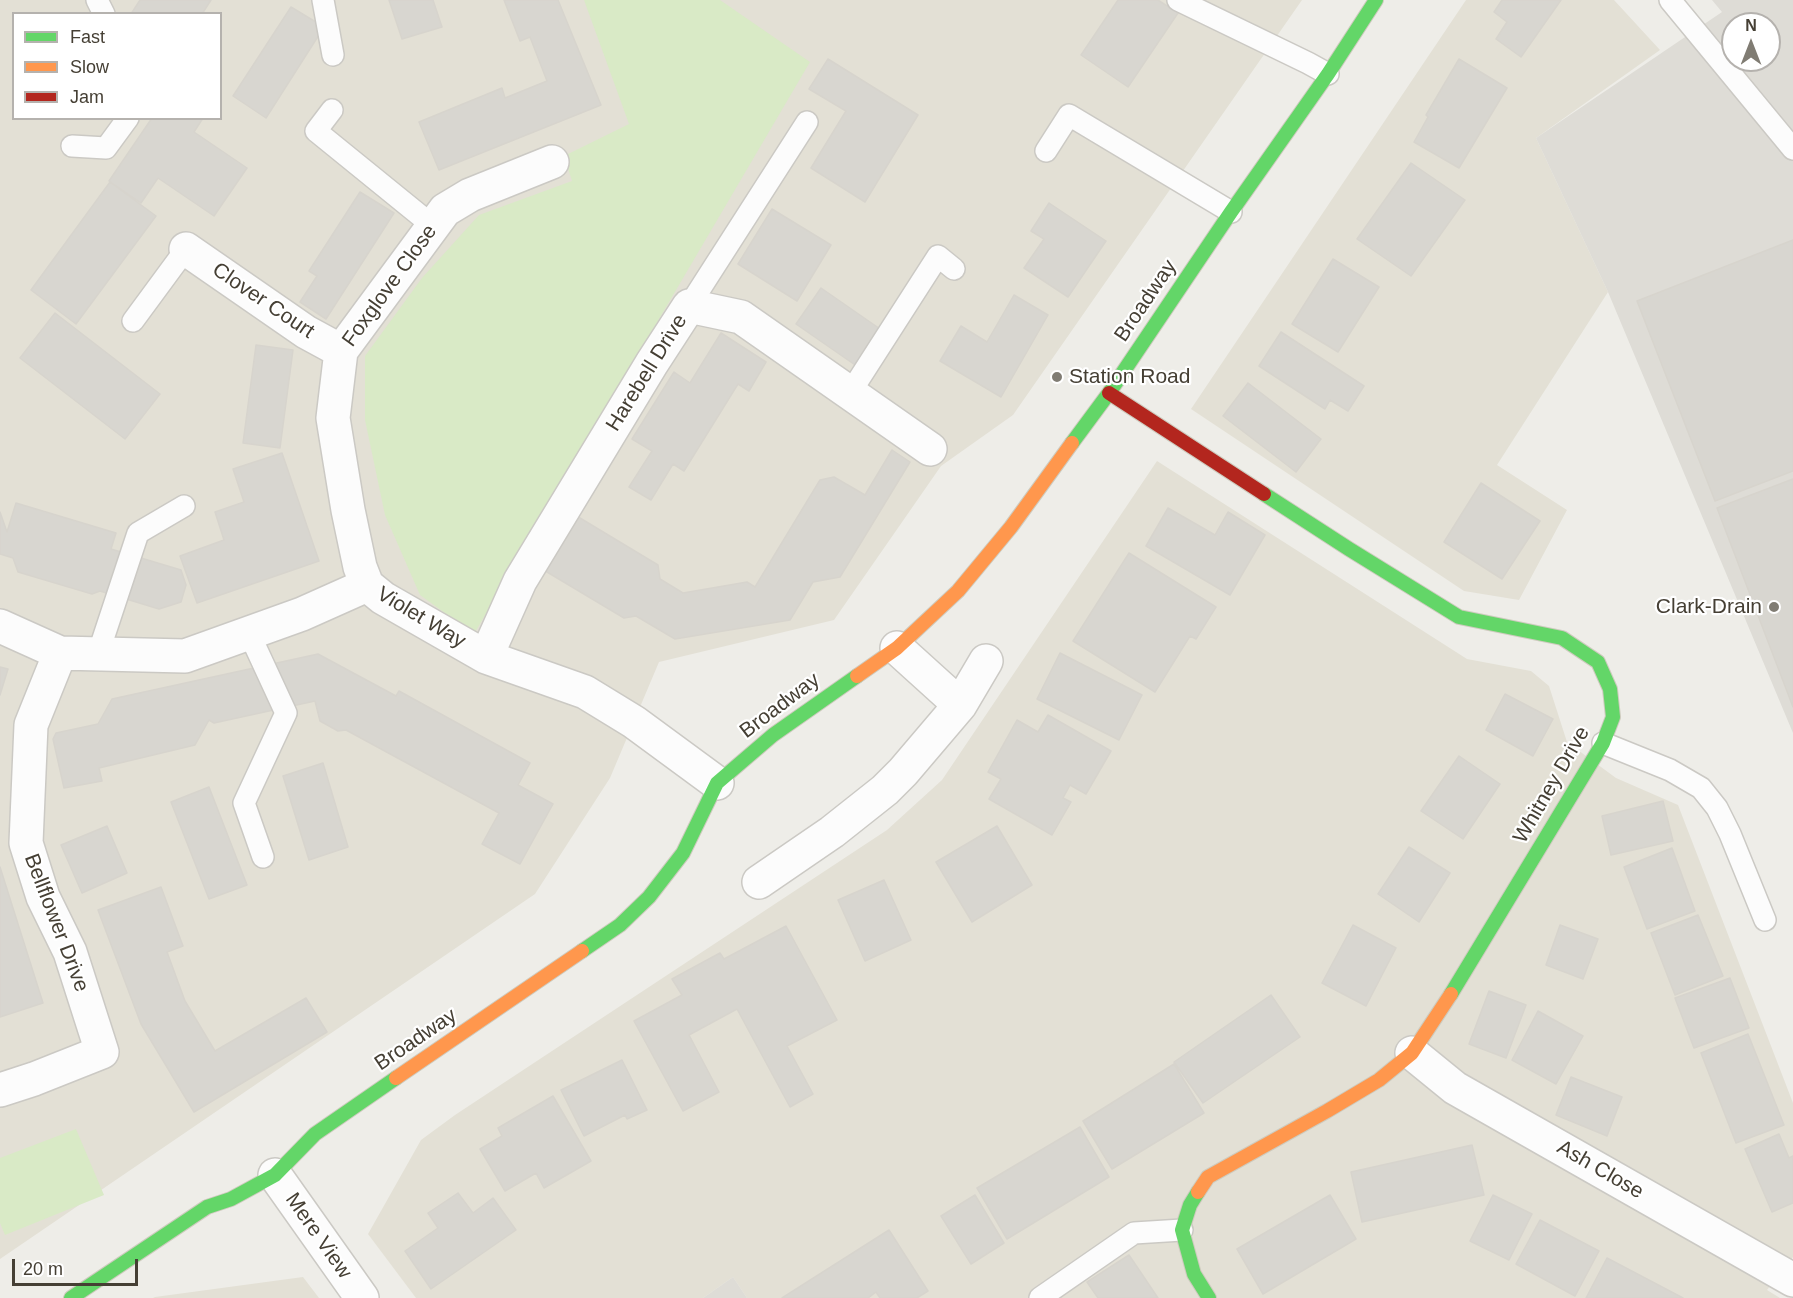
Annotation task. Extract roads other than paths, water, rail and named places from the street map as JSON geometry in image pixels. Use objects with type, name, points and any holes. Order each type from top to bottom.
[{"type":"main road","name":"Broadway","points":[[71,1298],[207,1207],[231,1199],[274,1174],[315,1134],[620,925],[649,897],[683,853],[717,783],[773,735],[897,648],[958,591],[1011,527],[1109,393],[1231,212],[1328,74],[1376,0]]},
{"type":"main road","name":"Whitney Drive","points":[[1109,393],[1459,617],[1562,638],[1598,662],[1610,689],[1613,717],[1603,743],[1439,1014],[1412,1053],[1378,1080],[1344,1101],[1208,1177],[1190,1205],[1182,1230]]},
{"type":"main road","points":[[1182,1230],[1194,1274],[1209,1298]]},
{"type":"street","name":"Foxglove Close","points":[[367,585],[360,567],[348,510],[333,418],[341,351],[445,210],[470,195],[552,162]]},
{"type":"street","name":"Clover Court","points":[[186,249],[306,332],[341,351]]},
{"type":"street","name":"Harebell Drive","points":[[486,657],[520,581],[689,306],[741,317],[930,449]]},
{"type":"street","name":"Violet Way","points":[[0,626],[60,653],[185,656],[302,614],[367,585],[382,598],[486,657],[585,692],[634,722],[717,783]]},
{"type":"street","points":[[897,648],[960,705]]},
{"type":"street","name":"Bellflower Drive","points":[[0,1090],[102,1052],[70,952],[43,897],[13,845],[31,725],[60,653]]},
{"type":"street","points":[[759,882],[832,832],[885,790],[960,705],[986,661]]},
{"type":"street","name":"Ash Close","points":[[1412,1053],[1455,1088],[1793,1280]]},
{"type":"street","name":"Mere View","points":[[274,1174],[362,1298]]},
{"type":"lane","points":[[323,0],[333,55]]},
{"type":"lane","points":[[1178,0],[1328,74]]},
{"type":"lane","points":[[1670,0],[1793,149]]},
{"type":"lane","points":[[332,110],[316,131],[433,226]]},
{"type":"lane","points":[[1046,151],[1070,115],[1231,212]]},
{"type":"lane","points":[[72,146],[106,148],[127,120]]},
{"type":"lane","points":[[689,306],[807,122]]},
{"type":"lane","points":[[133,321],[186,249]]},
{"type":"lane","points":[[850,393],[938,256],[954,268]]},
{"type":"lane","points":[[98,654],[138,533],[184,506]]},
{"type":"lane","points":[[249,633],[286,713],[244,803],[263,857]]},
{"type":"lane","points":[[1603,743],[1670,770],[1701,788],[1717,808],[1730,834],[1764,920]]},
{"type":"lane","points":[[1040,1298],[1134,1233],[1182,1230]]},
{"type":"place","name":"Station Road","points":[[1057,377]]},
{"type":"place","name":"Clark-Drain","points":[[1774,607]]}]
